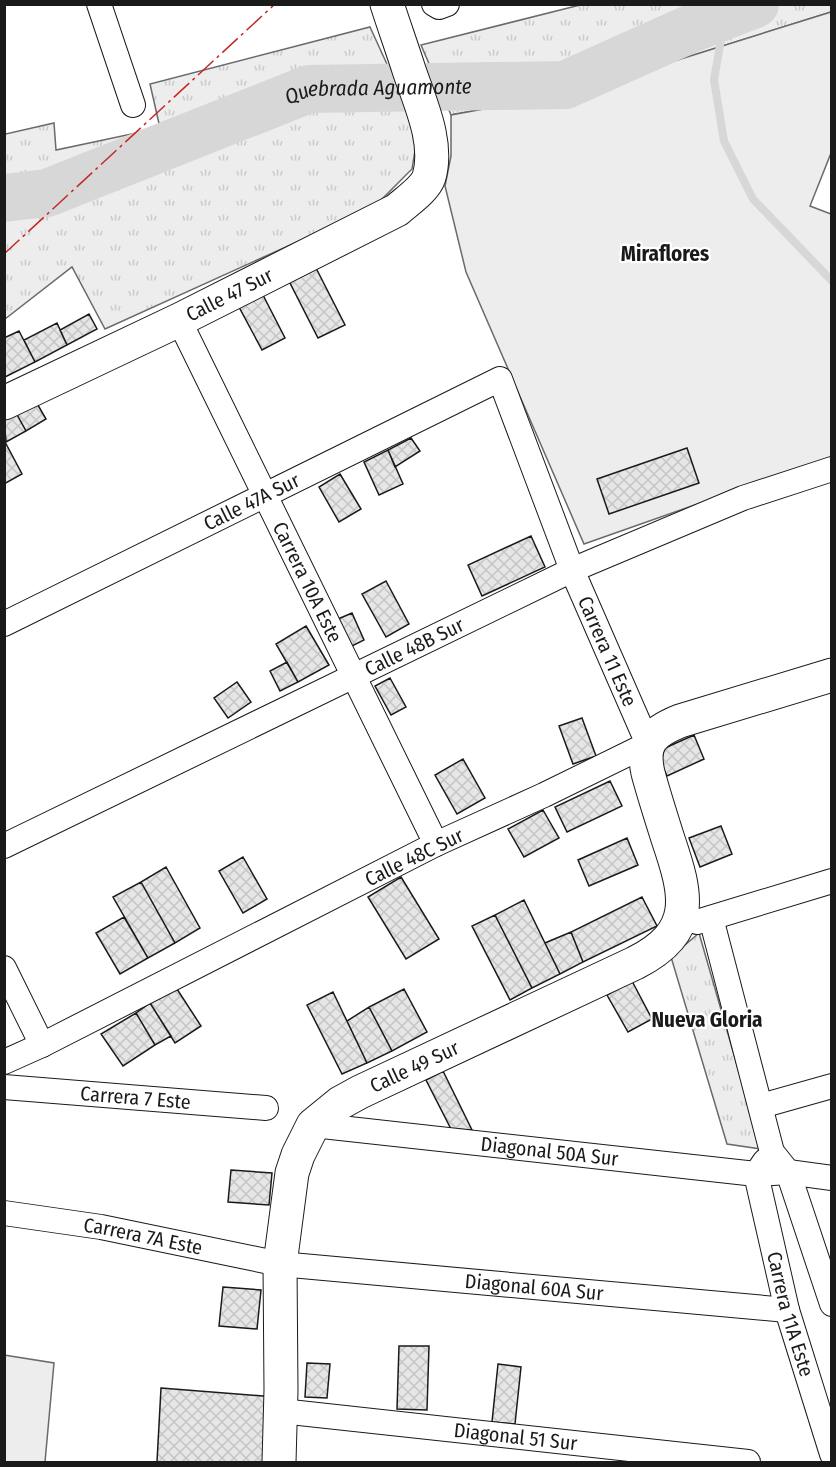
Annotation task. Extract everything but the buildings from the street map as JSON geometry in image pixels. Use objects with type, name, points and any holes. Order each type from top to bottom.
[{"type":"street","points":[[99,4],[134,105]]},
{"type":"street","name":"Calle 47 Sur","points":[[4,403],[179,320],[397,210],[428,179],[431,161],[426,121],[387,4]]},
{"type":"street","points":[[435,4],[438,7],[447,4]]},
{"type":"street","name":"Carrera 10A Este","points":[[179,320],[435,844]]},
{"type":"street","name":"Calle 47A Sur","points":[[4,624],[500,380]]},
{"type":"street","name":"Carrera 11 Este","points":[[500,380],[572,570],[648,744],[645,753],[648,773],[683,887],[681,914],[675,929]]},
{"type":"street","name":"Calle 48B Sur","points":[[4,846],[572,570],[743,498],[831,469]]},
{"type":"street","name":"Calle 48C Sur","points":[[4,1062],[42,1045],[435,844],[544,795],[648,744],[664,729],[680,721],[831,675]]},
{"type":"street","points":[[675,929],[831,881]]},
{"type":"street","points":[[711,918],[772,1152],[788,1172],[831,1304]]},
{"type":"street","name":"Calle 49 Sur","points":[[279,1462],[280,1264],[292,1173],[298,1155],[314,1125],[340,1103],[360,1092],[648,956],[664,944],[675,929]]},
{"type":"street","points":[[4,968],[42,1045]]},
{"type":"street","name":"Carrera 7 Este","points":[[4,1086],[266,1108]]},
{"type":"street","points":[[761,1106],[831,1086]]},
{"type":"street","name":"Diagonal 50A Sur","points":[[314,1125],[756,1174],[788,1172],[831,1178]]},
{"type":"street","points":[[756,1174],[772,1152]]},
{"type":"street","name":"Carrera 11A Este","points":[[756,1174],[787,1310],[831,1454]]},
{"type":"street","name":"Carrera 7A Este","points":[[4,1214],[101,1227],[280,1264]]},
{"type":"street","name":"Diagonal 60A Sur","points":[[280,1264],[787,1310]]},
{"type":"street","name":"Diagonal 51 Sur","points":[[281,1411],[748,1462]]},
{"type":"green space","points":[[580,5],[831,5],[831,12],[572,93],[451,115],[421,45]]},
{"type":"green space","points":[[370,27],[418,132],[412,169],[374,207],[105,329],[72,267],[5,319],[4,131],[6,134],[54,123],[56,150],[160,128],[150,84]]},
{"type":"green space","points":[[699,933],[761,1149],[727,1144],[671,957]]},
{"type":"shaded area","points":[[831,12],[831,153],[810,206],[831,214],[831,457],[584,544],[466,272],[445,186],[451,156],[451,115],[572,93]]},
{"type":"shaded area","points":[[4,1355],[54,1363],[45,1462],[5,1462]]},
{"type":"waterway","name":"Quebrada Aguamonte","points":[[4,198],[47,193],[309,89],[565,85],[690,29],[755,4]]},
{"type":"waterway","points":[[725,16],[714,80],[724,141],[753,199],[832,281]]},
{"type":"power","points":[[4,254],[275,4]]},
{"type":"district","name":"Miraflores","points":[[665,254]]},
{"type":"district","name":"Nueva Gloria","points":[[707,1020]]}]
